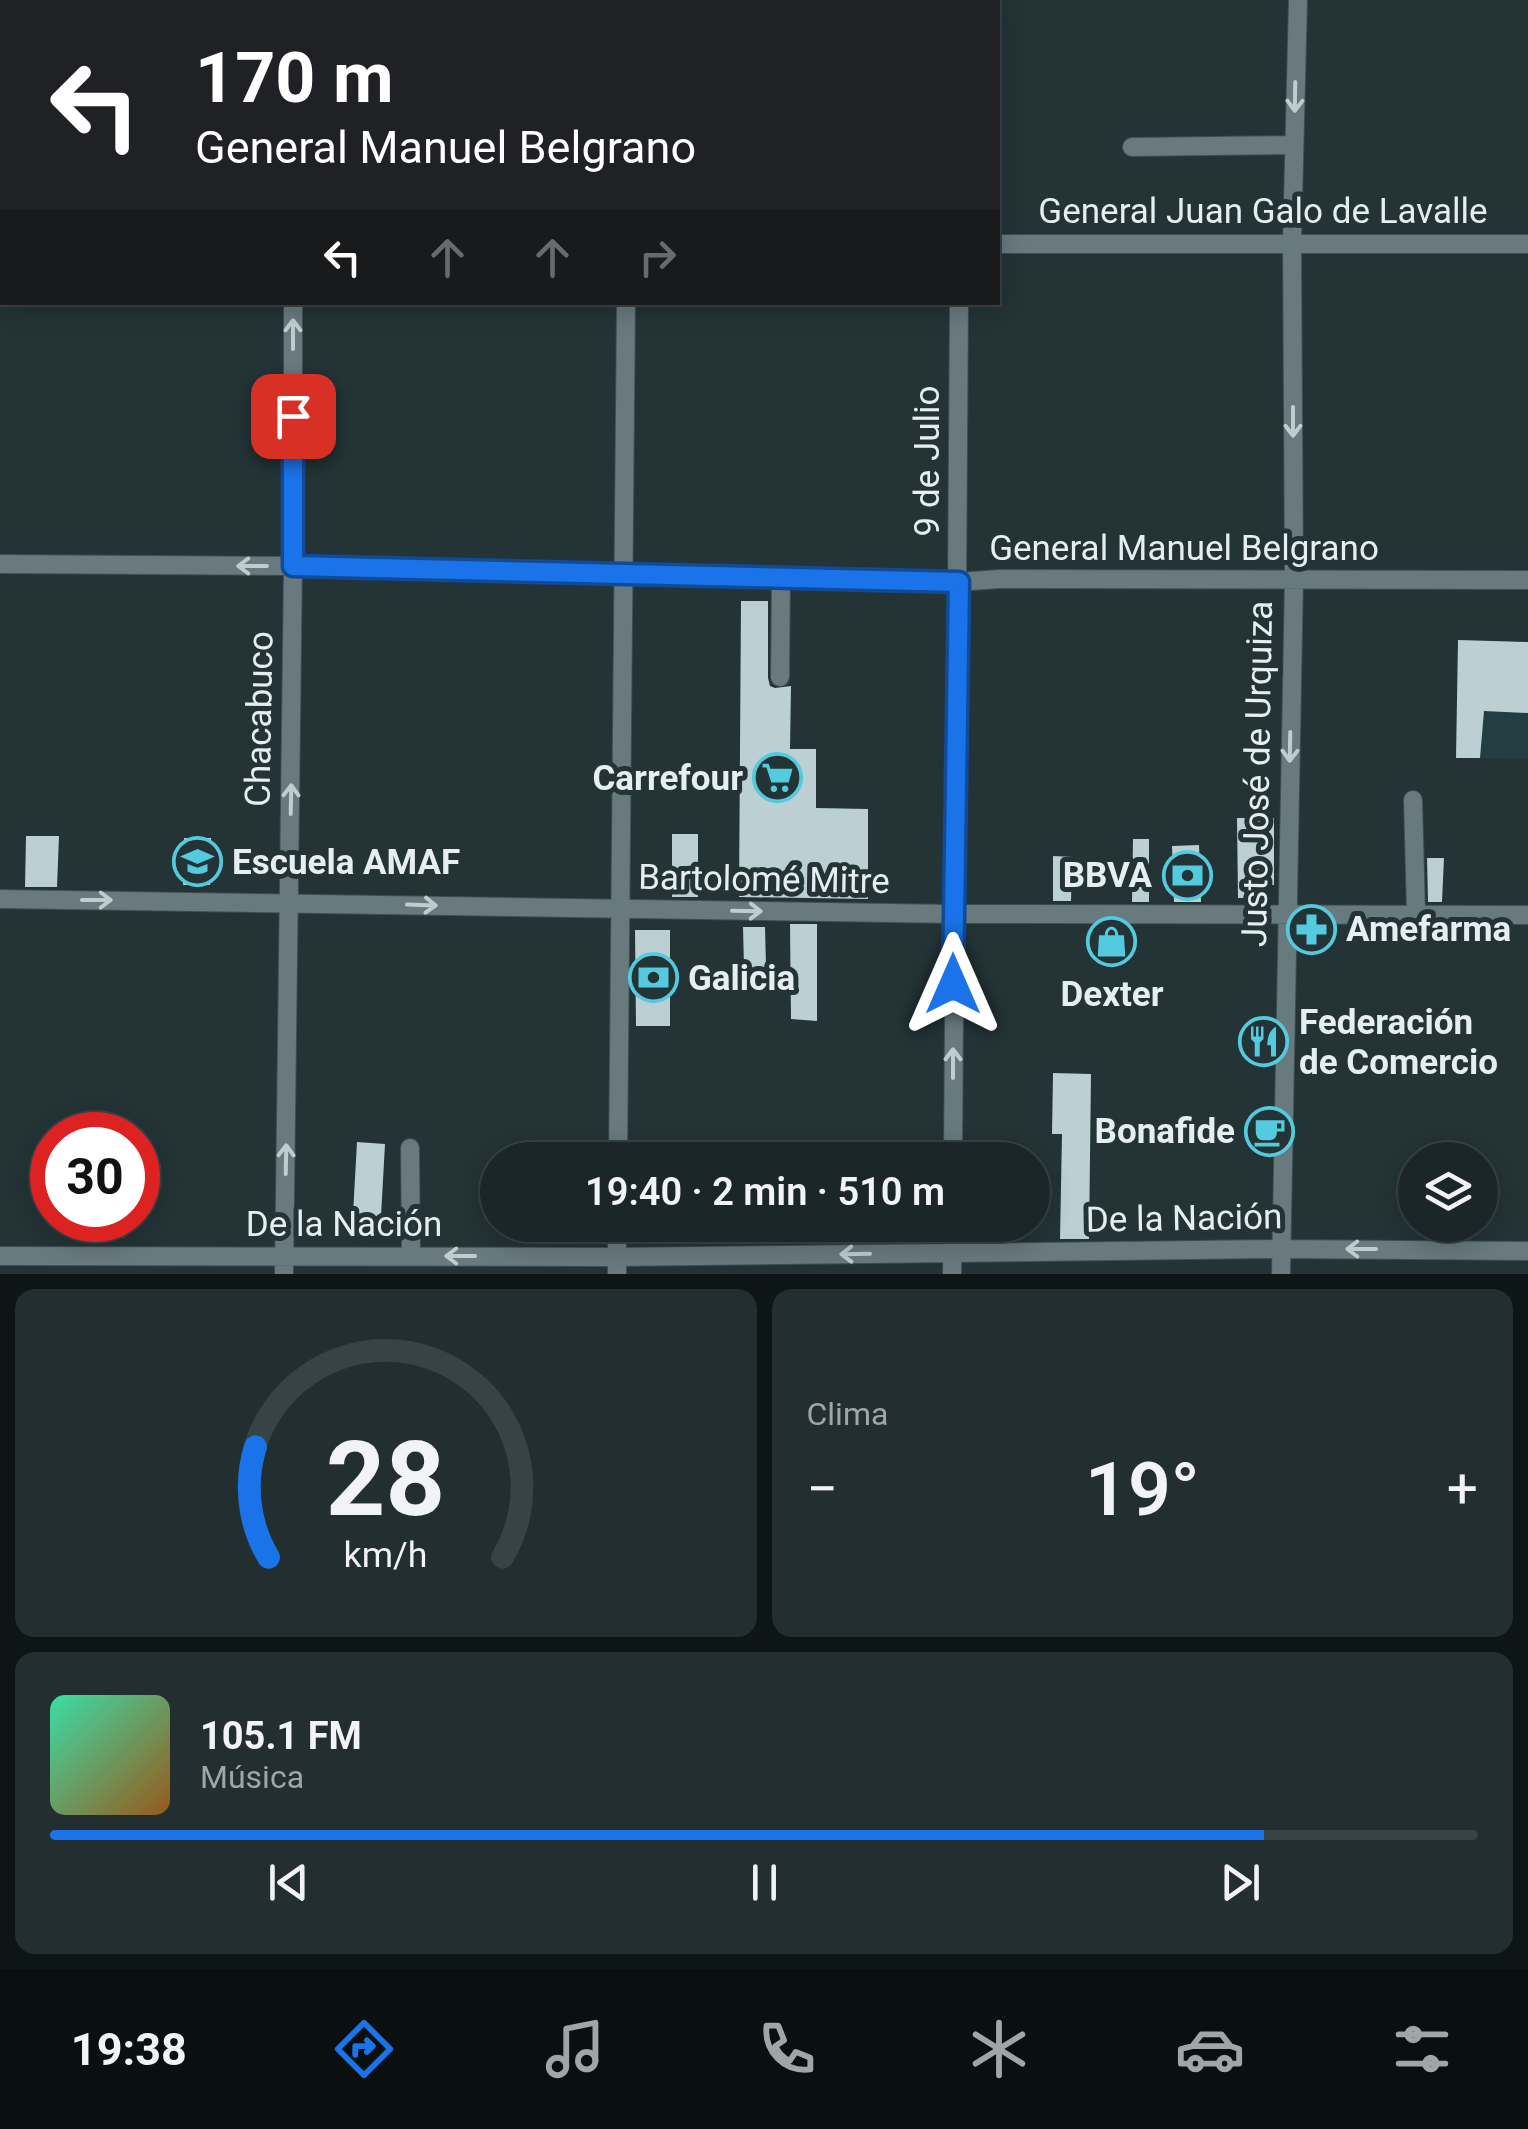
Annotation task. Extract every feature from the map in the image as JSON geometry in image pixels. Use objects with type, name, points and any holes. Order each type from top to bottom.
[{"type":"street","name":"Justo José de Urquiza","points":[[1281,1274],[1294,578],[1292,242],[1298,0]]},
{"type":"street","points":[[1132,147],[1294,145]]},
{"type":"street","name":"General Juan Galo de Lavalle","points":[[1000,244],[1528,244]]},
{"type":"street","name":"Chacabuco","points":[[284,1265],[293,305]]},
{"type":"street","points":[[618,1142],[626,305]]},
{"type":"street","name":"9 de Julio","points":[[953,1142],[959,305]]},
{"type":"street","name":"General Manuel Belgrano","points":[[0,564],[293,566],[959,582],[1528,580]]},
{"type":"street","points":[[780,677],[781,578]]},
{"type":"street","points":[[1413,800],[1416,914]]},
{"type":"street","name":"Bartolomé Mitre","points":[[0,899],[953,914],[1528,915]]},
{"type":"street","points":[[410,1148],[411,1256]]},
{"type":"street","points":[[952,1242],[952,1274]]},
{"type":"street","name":"De la Nación","points":[[0,1256],[284,1265],[366,1256],[411,1256],[616,1266],[952,1254],[1281,1249],[1528,1251]]},
{"type":"shaded area","points":[[1458,640],[1528,642],[1528,759],[1456,758]]},
{"type":"building","name":"Carrefour","points":[[741,601],[768,601],[768,678],[775,688],[791,686],[790,749],[816,749],[816,808],[868,809],[868,899],[739,897]]},
{"type":"building","points":[[1458,640],[1528,642],[1528,713],[1484,711],[1480,758],[1456,758]]},
{"type":"building","points":[[1237,818],[1274,818],[1274,885],[1263,885],[1263,898],[1238,898]]},
{"type":"building","points":[[672,834],[698,834],[698,897],[672,897]]},
{"type":"building","points":[[26,836],[59,836],[57,887],[25,887]]},
{"type":"building","name":"Escuela AMAF","points":[[184,838],[211,838],[210,885],[183,885]]},
{"type":"building","points":[[1133,839],[1149,839],[1149,902],[1132,902]]},
{"type":"building","name":"BBVA","points":[[1199,845],[1201,902],[1174,902],[1172,846]]},
{"type":"building","points":[[1053,856],[1072,857],[1071,901],[1053,901]]},
{"type":"building","points":[[1427,858],[1444,858],[1442,902],[1428,902]]},
{"type":"building","points":[[790,924],[817,924],[817,1021],[791,1019]]},
{"type":"building","points":[[743,927],[765,927],[766,967],[744,968]]},
{"type":"building","name":"Galicia","points":[[635,930],[670,930],[670,1026],[636,1026]]},
{"type":"building","points":[[1053,1073],[1091,1074],[1089,1239],[1060,1239],[1062,1134],[1052,1134]]},
{"type":"building","points":[[357,1142],[385,1144],[380,1234],[352,1232]]},
{"type":"place","name":"Carrefour","points":[[778,778]]},
{"type":"place","name":"Escuela AMAF","points":[[197,862]]},
{"type":"place","name":"BBVA","points":[[1187,875]]},
{"type":"place","name":"Amefarma","points":[[1311,929]]},
{"type":"place","name":"Dexter","points":[[1112,942]]},
{"type":"place","name":"Galicia","points":[[653,978]]},
{"type":"place","name":"Federación de Comercio","points":[[1264,1042]]},
{"type":"place","name":"Bonafide","points":[[1270,1131]]},
{"type":"route","points":[[293,416],[293,566],[959,582],[953,984]]}]
